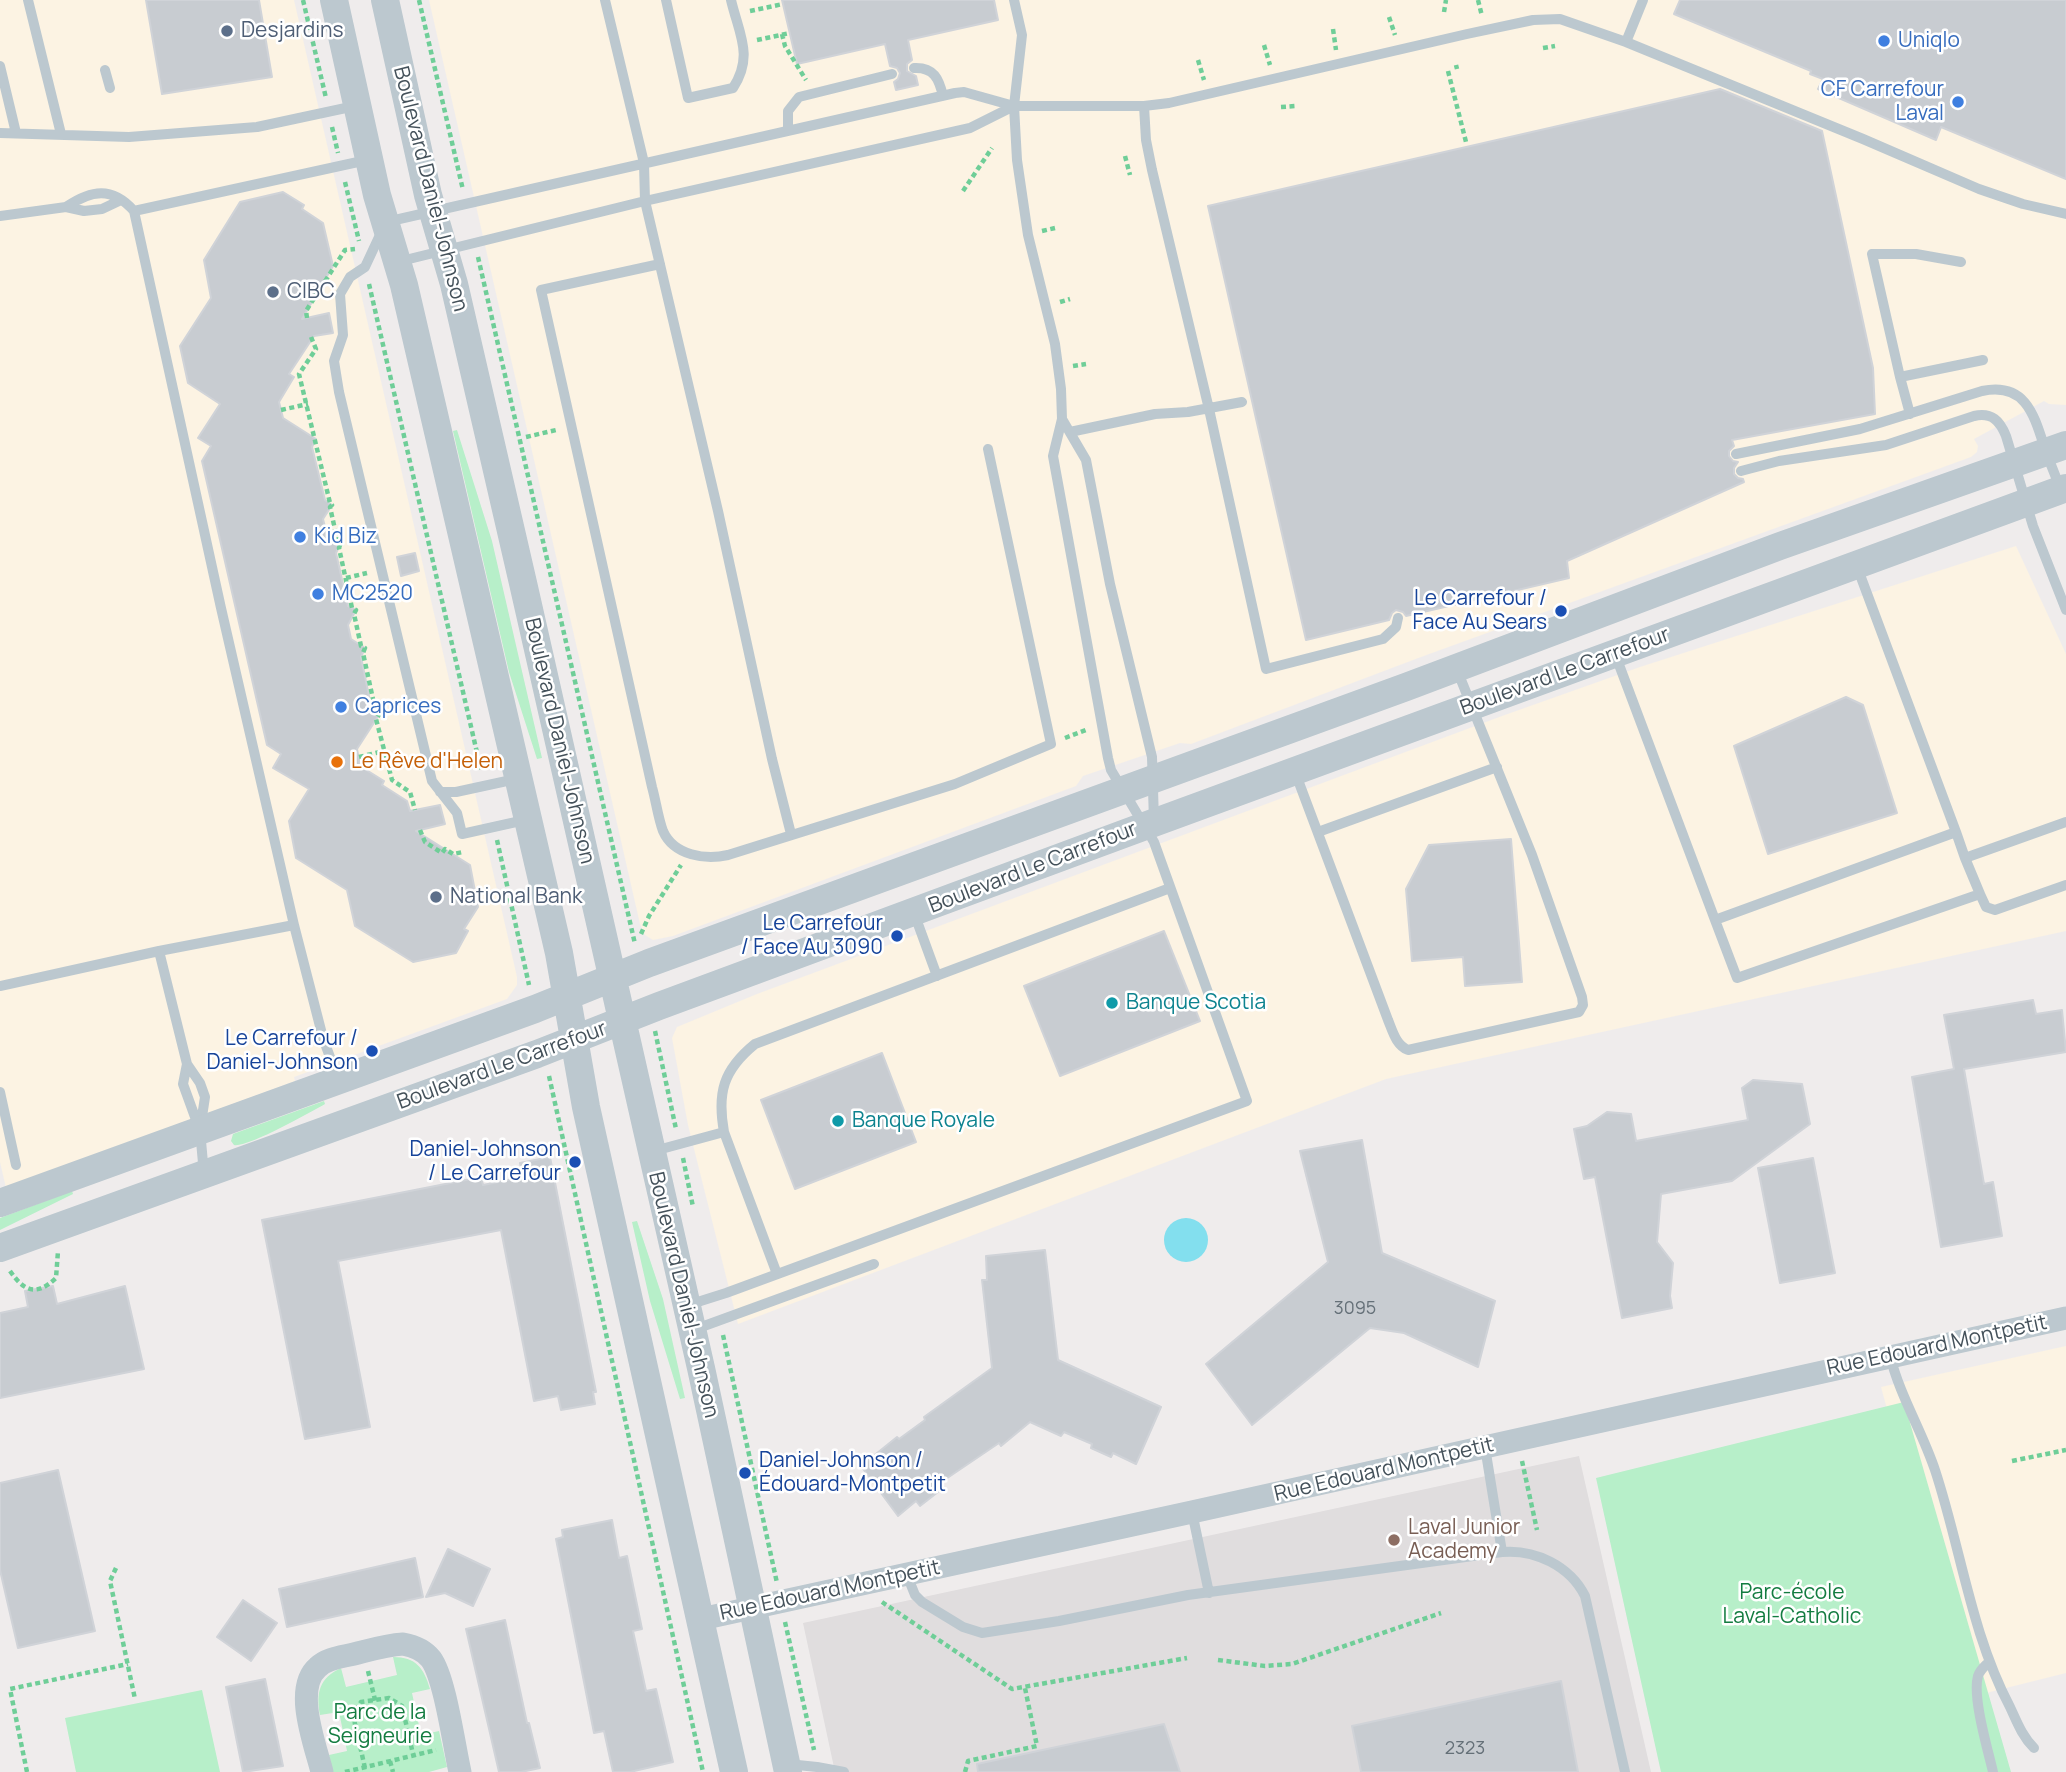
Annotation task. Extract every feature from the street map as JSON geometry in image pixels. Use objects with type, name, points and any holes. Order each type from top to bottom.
[{"type":"street","points":[[334,0],[369,159],[397,262],[519,778],[567,996],[586,1107],[734,1772]]},
{"type":"street","name":"Boulevard Daniel-Johnson","points":[[385,0],[432,212],[444,251],[523,583],[787,1768]]},
{"type":"street","name":"Boulevard Le Carrefour","points":[[0,1203],[1769,551],[2056,449]]},
{"type":"street","name":"Boulevard Le Carrefour","points":[[3,1256],[204,1174],[914,913],[1151,830],[1295,772],[1856,564],[2026,503],[2064,494]]},
{"type":"street","name":"Rue Edouard Montpetit","points":[[701,1619],[2066,1318]]},
{"type":"street","points":[[322,1772],[305,1696],[307,1680],[323,1663],[335,1658],[402,1644],[411,1645],[425,1653],[436,1668],[460,1772]]},
{"type":"lane","points":[[28,0],[61,134]]},
{"type":"lane","points":[[605,0],[644,163],[645,201],[791,834]]},
{"type":"lane","points":[[666,0],[688,98],[733,88],[741,76],[745,61],[731,0]]},
{"type":"lane","points":[[688,1318],[777,1274],[1247,1101],[1151,830],[1122,789],[1111,770],[1108,758],[1053,456],[1062,419],[1055,344],[1028,235],[1015,145],[1014,106],[1023,46],[1014,0]]},
{"type":"lane","points":[[1626,42],[1643,0]]},
{"type":"lane","points":[[528,819],[462,834],[457,813],[440,792],[429,772],[334,369],[344,329],[340,294],[350,277],[365,267],[386,222],[964,92],[1014,106],[1144,106],[1183,101],[1533,20],[1548,19],[1569,21],[1626,42],[1979,189],[2066,215]]},
{"type":"lane","points":[[0,66],[16,133]]},
{"type":"lane","points":[[914,68],[926,69],[936,76],[943,96]]},
{"type":"lane","points":[[106,70],[110,88]]},
{"type":"lane","points":[[788,131],[788,111],[799,97],[892,74]]},
{"type":"lane","points":[[0,133],[129,137],[257,127],[358,106]]},
{"type":"lane","points":[[397,262],[645,201],[970,128],[1014,106]]},
{"type":"lane","points":[[1144,106],[1146,141],[1152,170],[1209,409],[1266,669],[1383,639],[1396,627],[1398,618]]},
{"type":"lane","points":[[134,211],[369,159]]},
{"type":"lane","points":[[0,215],[66,207],[84,195],[103,192],[121,200],[134,211],[220,608],[294,925],[323,1038],[338,1080]]},
{"type":"lane","points":[[1910,414],[1872,254],[1916,254],[1961,262]]},
{"type":"lane","points":[[660,264],[541,290],[663,831],[669,841],[689,853],[713,859],[955,784],[1051,744],[988,449]]},
{"type":"lane","points":[[1900,377],[1983,360]]},
{"type":"lane","points":[[1736,454],[1860,429],[1993,389],[2009,391],[2024,402],[2056,449],[2064,494]]},
{"type":"lane","points":[[1070,432],[1155,414],[1209,409],[1242,402]]},
{"type":"lane","points":[[1741,471],[1779,461],[1886,445],[1982,414],[1994,418],[2003,427],[2026,503],[2066,610]]},
{"type":"lane","points":[[1062,419],[1086,460],[1110,584],[1152,757],[1151,830]]},
{"type":"lane","points":[[1856,564],[1965,858],[1986,906],[1995,911],[2066,885]]},
{"type":"lane","points":[[1615,654],[1737,978],[1980,894]]},
{"type":"lane","points":[[1295,772],[1388,1020],[1403,1048],[1408,1050],[1579,1012],[1583,997],[1532,855],[1456,668]]},
{"type":"lane","points":[[1318,832],[1497,767]]},
{"type":"lane","points":[[440,792],[456,792],[519,778]]},
{"type":"lane","points":[[1965,858],[2066,822]]},
{"type":"lane","points":[[1715,920],[1956,832]]},
{"type":"lane","points":[[777,1274],[724,1132],[720,1109],[724,1083],[732,1067],[755,1044],[1170,888]]},
{"type":"lane","points":[[914,913],[937,976]]},
{"type":"lane","points":[[0,986],[294,925]]},
{"type":"lane","points":[[159,951],[187,1064],[200,1083],[205,1097],[200,1130],[204,1174]]},
{"type":"lane","points":[[187,1064],[183,1084],[200,1130]]},
{"type":"lane","points":[[0,1092],[16,1165]]},
{"type":"lane","points":[[651,1152],[724,1132]]},
{"type":"lane","points":[[688,1318],[874,1264]]},
{"type":"lane","points":[[1889,1356],[1897,1384],[1920,1430],[1934,1469],[1988,1663],[2020,1731],[2034,1748]]},
{"type":"lane","points":[[1485,1447],[1502,1552]]},
{"type":"lane","points":[[1192,1512],[1209,1593]]},
{"type":"lane","points":[[907,1575],[915,1595],[922,1602],[964,1627],[982,1633],[1209,1593],[1502,1552],[1528,1553],[1561,1568],[1580,1586],[1590,1612],[1625,1772]]},
{"type":"lane","points":[[1988,1663],[1978,1675],[1976,1686],[1993,1772]]},
{"type":"lane","points":[[787,1768],[817,1767],[844,1772]]},
{"type":"path","points":[[303,0],[312,52],[325,97]]},
{"type":"path","name":"Boulevard Daniel-Johnson","points":[[419,0],[461,183]]},
{"type":"path","points":[[1444,12],[1446,0]]},
{"type":"path","points":[[766,8],[783,4]]},
{"type":"path","points":[[1389,17],[1391,24]]},
{"type":"path","points":[[1333,29],[1335,37]]},
{"type":"path","points":[[752,41],[790,33]]},
{"type":"path","points":[[782,34],[785,46],[807,80]]},
{"type":"path","points":[[1264,45],[1266,53]]},
{"type":"path","points":[[1543,48],[1555,46]]},
{"type":"path","points":[[312,52],[322,49]]},
{"type":"path","points":[[1198,60],[1202,69]]},
{"type":"path","points":[[1448,71],[1466,142]]},
{"type":"path","points":[[1281,107],[1295,106]]},
{"type":"path","points":[[332,127],[337,151]]},
{"type":"path","points":[[963,191],[992,148]]},
{"type":"path","points":[[1125,156],[1129,175]]},
{"type":"path","points":[[345,181],[360,247]]},
{"type":"path","name":"Boulevard Daniel-Johnson","points":[[482,274],[521,431],[632,932]]},
{"type":"path","points":[[371,293],[482,771]]},
{"type":"path","points":[[311,337],[316,349],[299,374],[332,505],[330,507],[352,608],[356,610],[354,614],[361,646],[365,649],[363,653],[376,713],[379,715],[376,719],[384,751],[392,780],[410,792],[415,810]]},
{"type":"path","points":[[281,410],[308,404]]},
{"type":"path","points":[[526,437],[571,426]]},
{"type":"path","points":[[511,435],[521,431]]},
{"type":"path","points":[[350,632],[358,629]]},
{"type":"path","points":[[359,757],[384,751]]},
{"type":"path","points":[[497,842],[528,978]]},
{"type":"path","points":[[641,933],[689,853]]},
{"type":"path","points":[[661,1060],[677,1133]]},
{"type":"path","points":[[554,1094],[703,1772]]},
{"type":"path","points":[[3,1256],[20,1286],[32,1290],[46,1287],[56,1278],[58,1245]]},
{"type":"path","name":"Boulevard Daniel-Johnson","points":[[731,1374],[775,1573]]},
{"type":"path","points":[[2012,1461],[2066,1450]]},
{"type":"path","points":[[1522,1461],[1536,1530]]},
{"type":"path","points":[[116,1568],[110,1581],[135,1699]]},
{"type":"path","points":[[882,1602],[1008,1687],[1025,1688],[1186,1658]]},
{"type":"path","points":[[1218,1660],[1265,1666],[1292,1664],[1441,1612]]},
{"type":"path","points":[[789,1639],[812,1743]]},
{"type":"path","points":[[27,1772],[10,1689],[128,1664]]},
{"type":"path","points":[[367,1664],[376,1702]]},
{"type":"path","points":[[965,1772],[968,1761],[1037,1746],[1025,1688]]},
{"type":"path","points":[[365,1768],[352,1715],[361,1702],[376,1702],[389,1698],[402,1706],[413,1754]]},
{"type":"path","points":[[345,1772],[443,1748]]},
{"type":"path","points":[[390,1761],[393,1772]]},
{"type":"shaded area","points":[[0,0],[294,0],[517,977],[517,985],[507,999],[294,1077],[295,1081],[6,1188],[0,1162]]},
{"type":"shaded area","points":[[429,0],[2066,0],[2066,405],[2044,401],[1974,439],[1978,446],[1977,452],[1971,457],[1421,657],[1191,744],[1180,743],[1083,776],[1076,786],[673,936],[653,940],[645,935],[640,924]]},
{"type":"shaded area","points":[[2016,546],[2066,654],[2066,931],[1386,1079],[738,1324],[688,1125],[672,1038],[677,1027],[757,994],[1502,716],[1640,667]]},
{"type":"shaded area","points":[[2066,1346],[2066,1673],[1966,1698],[1881,1387]]},
{"type":"shaded area","name":"Laval Junior Academy","points":[[1579,1456],[1651,1772],[835,1772],[803,1623]]},
{"type":"green space","points":[[457,430],[492,541],[542,758],[537,759],[509,672],[453,431]]},
{"type":"green space","points":[[324,1101],[325,1104],[264,1136],[241,1144],[234,1145],[231,1141],[233,1134]]},
{"type":"green space","points":[[72,1191],[73,1194],[0,1230],[0,1218]]},
{"type":"green space","points":[[637,1221],[663,1299],[685,1398],[680,1399],[650,1301],[632,1222]]},
{"type":"green space","name":"Parc-école Laval-Catholic","points":[[1904,1402],[2011,1772],[1661,1772],[1596,1478]]},
{"type":"green space","name":"Parc de la Seigneurie","points":[[393,1657],[408,1659],[418,1665],[425,1675],[430,1689],[412,1693],[421,1735],[439,1731],[447,1767],[429,1772],[333,1772],[329,1755],[347,1751],[339,1712],[320,1715],[318,1700],[324,1681],[341,1668],[346,1687],[397,1675]]},
{"type":"green space","points":[[202,1690],[220,1772],[76,1772],[65,1718]]},
{"type":"water","points":[[1186,1218],[1201,1225],[1208,1240],[1201,1255],[1186,1262],[1171,1255],[1164,1240],[1171,1225]]},
{"type":"building","points":[[146,0],[259,0],[272,77],[162,94]]},
{"type":"building","points":[[782,0],[994,0],[998,20],[908,40],[912,60],[907,64],[907,71],[916,76],[918,85],[896,90],[894,82],[900,73],[897,68],[890,66],[885,44],[797,64]]},
{"type":"building","name":"CF Carrefour Laval","points":[[1680,0],[2066,0],[2066,179],[1941,127],[1936,140],[1818,89],[1823,79],[1810,74],[1811,71],[1674,14]]},
{"type":"building","points":[[1720,89],[1822,131],[1873,368],[1875,414],[1732,440],[1734,446],[1729,451],[1729,456],[1738,462],[1734,474],[1744,482],[1567,561],[1569,578],[1406,616],[1396,610],[1389,620],[1306,640],[1208,206]]},
{"type":"building","points":[[283,192],[304,205],[302,209],[323,223],[333,266],[302,319],[329,313],[333,333],[314,336],[289,374],[294,377],[279,402],[283,418],[316,439],[312,447],[325,500],[332,505],[323,519],[327,535],[340,545],[336,553],[348,606],[356,610],[348,625],[351,639],[365,648],[361,657],[372,711],[379,715],[357,749],[360,766],[384,781],[382,785],[407,801],[410,811],[440,805],[445,824],[416,831],[470,865],[478,907],[464,929],[468,931],[456,953],[413,962],[355,926],[347,890],[296,858],[289,821],[309,789],[273,768],[281,754],[267,745],[202,461],[211,446],[198,438],[220,404],[188,383],[180,346],[211,298],[204,260],[240,202]]},
{"type":"building","points":[[415,553],[419,571],[401,576],[397,557]]},
{"type":"building","points":[[1846,697],[1863,705],[1897,813],[1768,854],[1734,746]]},
{"type":"building","points":[[1511,839],[1522,982],[1465,986],[1463,957],[1412,961],[1406,889],[1429,845]]},
{"type":"building","name":"Banque Scotia","points":[[1164,931],[1200,1021],[1060,1076],[1024,986]]},
{"type":"building","points":[[2033,1000],[2036,1014],[2062,1010],[2066,1052],[1964,1069],[1984,1184],[1993,1182],[2002,1236],[1941,1247],[1912,1077],[1954,1069],[1944,1015]]},
{"type":"building","name":"Banque Royale","points":[[882,1053],[916,1142],[795,1189],[761,1100]]},
{"type":"building","points":[[1753,1080],[1802,1084],[1810,1124],[1732,1181],[1661,1194],[1657,1242],[1673,1263],[1670,1296],[1672,1308],[1622,1318],[1595,1177],[1584,1179],[1574,1129],[1587,1126],[1607,1112],[1631,1114],[1636,1141],[1748,1120],[1742,1088]]},
{"type":"building","points":[[1362,1140],[1382,1253],[1495,1301],[1478,1367],[1404,1333],[1370,1328],[1252,1425],[1206,1364],[1328,1262],[1300,1151]]},
{"type":"building","points":[[550,1157],[596,1392],[593,1392],[595,1404],[561,1410],[558,1396],[534,1401],[501,1230],[338,1261],[370,1427],[305,1439],[262,1220],[481,1177],[483,1185],[523,1177],[520,1163]]},
{"type":"building","points":[[1813,1158],[1835,1273],[1780,1283],[1758,1168]]},
{"type":"building","points":[[1045,1250],[1058,1360],[1161,1407],[1136,1464],[1113,1453],[1111,1457],[1091,1448],[1092,1444],[1064,1432],[1061,1436],[1030,1422],[1001,1446],[999,1443],[934,1487],[938,1492],[920,1506],[916,1501],[898,1516],[861,1466],[992,1368],[982,1280],[987,1280],[986,1256]]},
{"type":"building","points":[[53,1286],[57,1304],[125,1286],[144,1369],[0,1398],[0,1313],[28,1307],[25,1291]]},
{"type":"building","points":[[58,1470],[95,1631],[18,1648],[0,1570],[0,1483]]},
{"type":"building","points":[[612,1520],[619,1558],[627,1556],[642,1629],[633,1631],[646,1691],[656,1689],[673,1762],[630,1772],[613,1772],[604,1731],[594,1733],[556,1539],[563,1537],[562,1530]]},
{"type":"building","points":[[448,1549],[490,1569],[473,1606],[445,1593],[426,1597]]},
{"type":"building","points":[[415,1558],[423,1597],[287,1627],[279,1589]]},
{"type":"building","points":[[243,1600],[277,1623],[251,1661],[217,1637]]},
{"type":"building","points":[[505,1620],[527,1723],[540,1768],[521,1772],[499,1772],[466,1629]]},
{"type":"building","points":[[265,1679],[283,1766],[243,1772],[226,1687]]},
{"type":"building","points":[[1561,1681],[1578,1772],[1361,1772],[1352,1726]]},
{"type":"building","points":[[1164,1724],[1180,1772],[978,1772],[977,1764]]},
{"type":"place","name":"Desjardins","points":[[227,31]]},
{"type":"place","name":"Uniqlo","points":[[1884,41]]},
{"type":"place","name":"CF Carrefour Laval","points":[[1958,102]]},
{"type":"place","name":"CIBC","points":[[273,292]]},
{"type":"place","name":"Kid Biz","points":[[300,537]]},
{"type":"place","name":"MC2520","points":[[318,594]]},
{"type":"place","name":"Le Carrefour / Face Au Sears","points":[[1561,611]]},
{"type":"place","name":"Caprices","points":[[341,707]]},
{"type":"place","name":"Le Rêve d'Helen","points":[[337,762]]},
{"type":"place","name":"National Bank","points":[[436,897]]},
{"type":"place","name":"Le Carrefour / Face Au 3090","points":[[897,936]]},
{"type":"place","name":"Banque Scotia","points":[[1112,1003]]},
{"type":"place","name":"Le Carrefour / Daniel-Johnson","points":[[372,1051]]},
{"type":"place","name":"Banque Royale","points":[[838,1121]]},
{"type":"place","name":"Daniel-Johnson / Le Carrefour","points":[[575,1162]]},
{"type":"place","name":"Daniel-Johnson / Édouard-Montpetit","points":[[745,1473]]},
{"type":"place","name":"Laval Junior Academy","points":[[1394,1540]]}]
